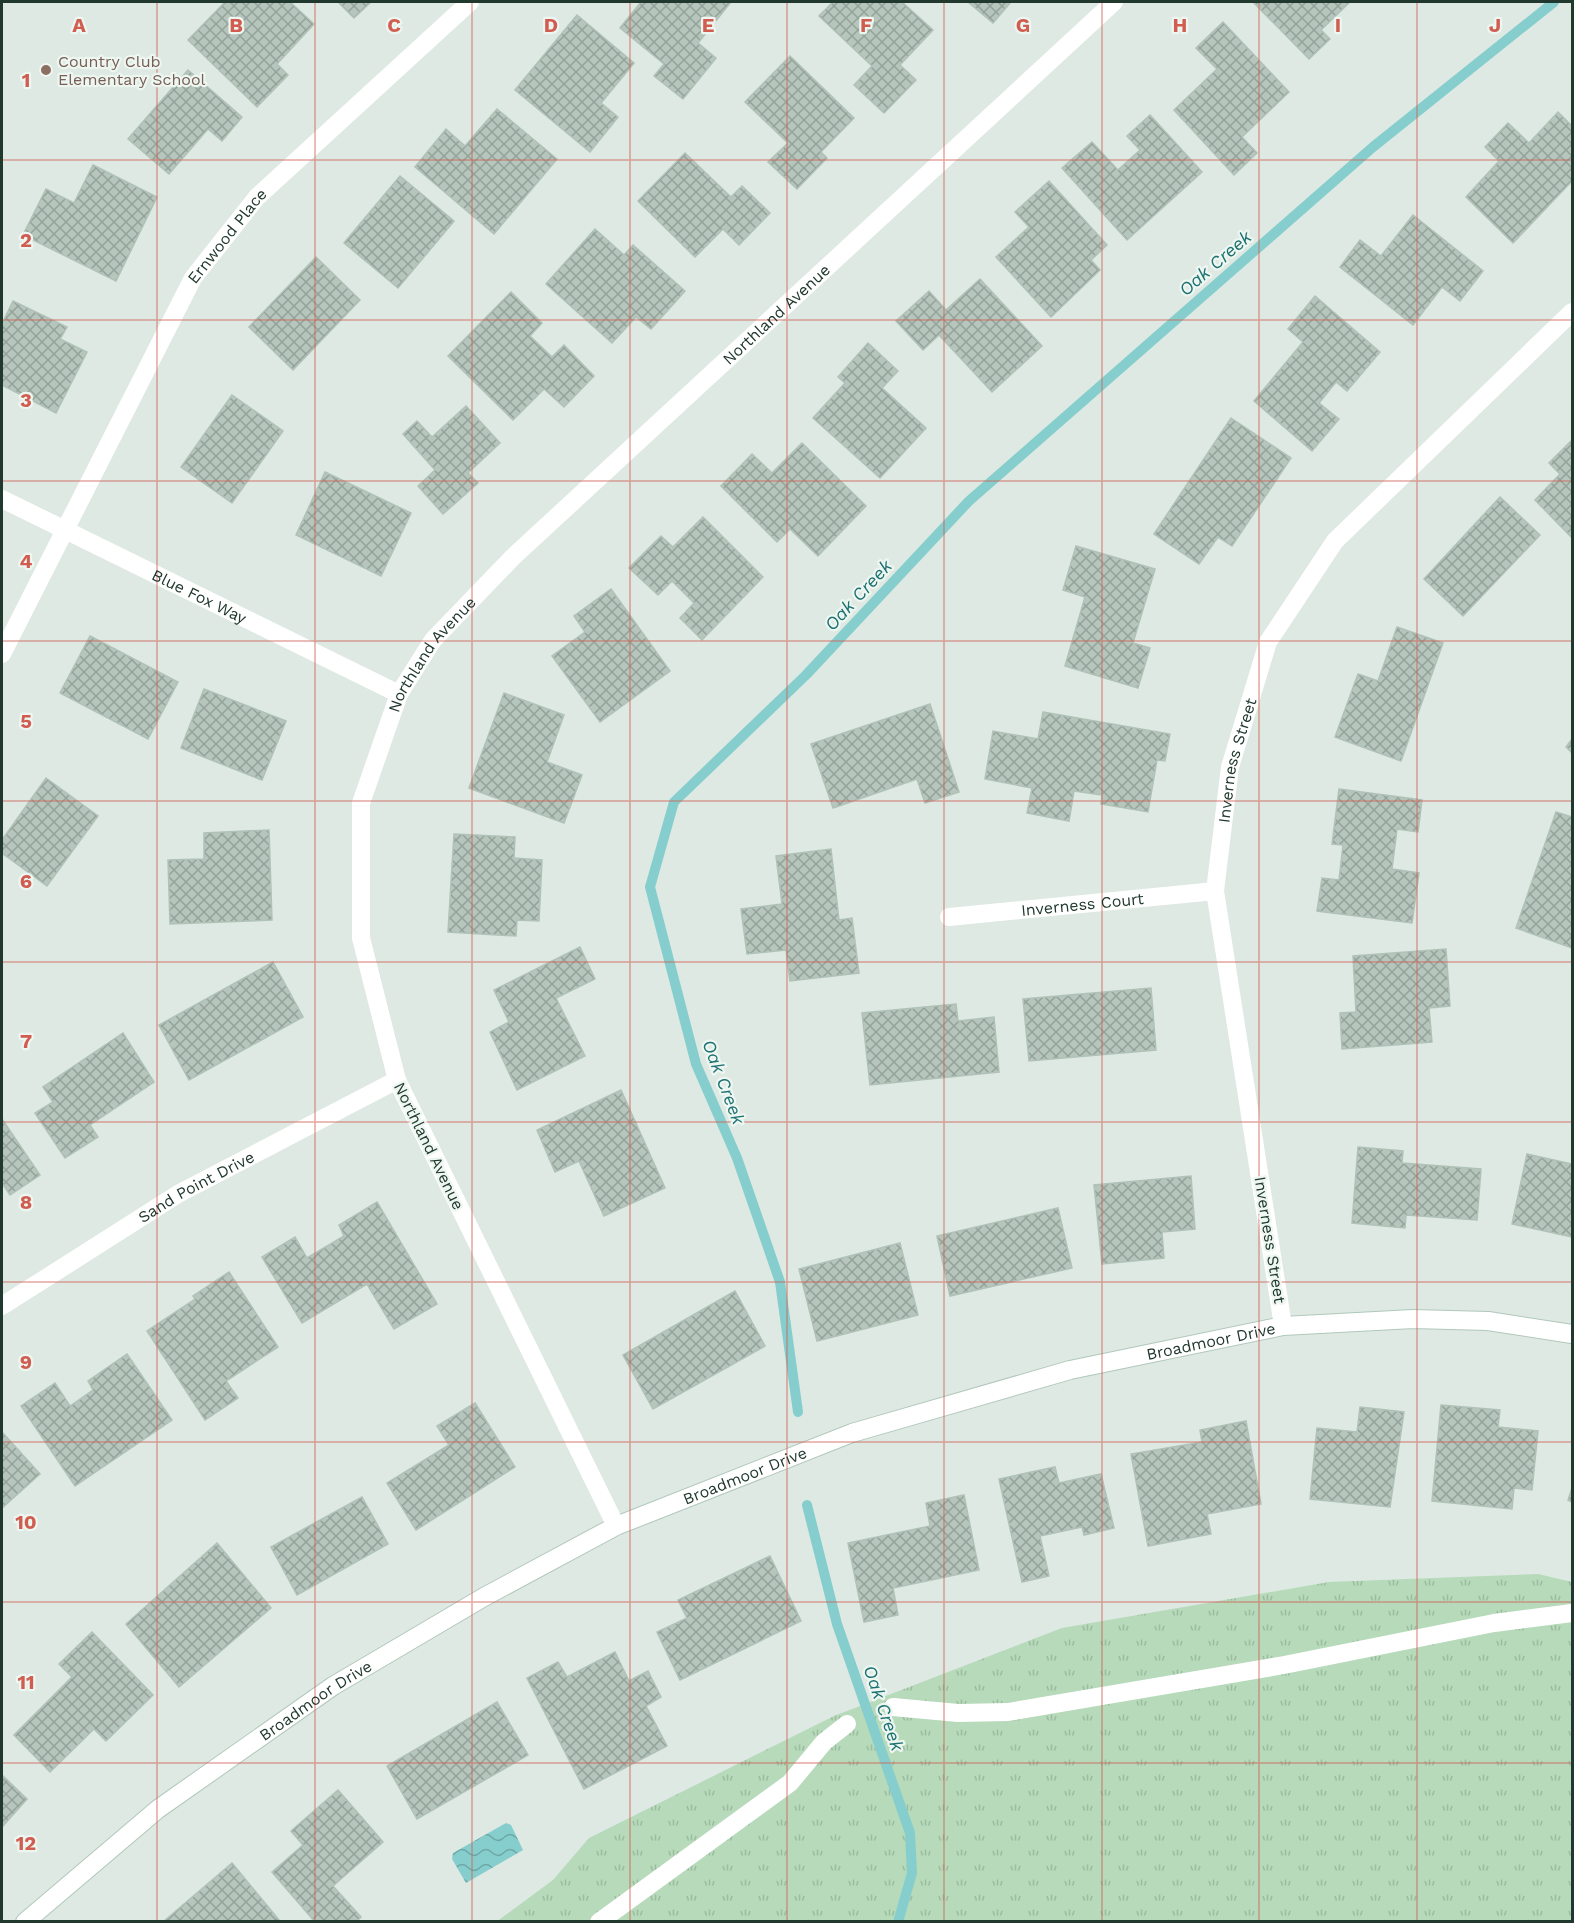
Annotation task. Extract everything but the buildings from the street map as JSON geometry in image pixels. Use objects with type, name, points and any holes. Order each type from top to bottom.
[{"type":"street","name":"Ernwood Place","points":[[2,654],[194,278],[257,197],[470,2]]},
{"type":"street","name":"Northland Avenue","points":[[616,1526],[397,1080],[361,938],[360,803],[399,694],[433,640],[513,557],[1114,2]]},
{"type":"street","name":"Inverness Street","points":[[1283,1326],[1215,891],[1230,767],[1268,642],[1335,541],[1572,312]]},
{"type":"street","name":"Blue Fox Way","points":[[2,499],[399,694]]},
{"type":"street","name":"Inverness Court","points":[[949,917],[1215,891]]},
{"type":"street","name":"Sand Point Drive","points":[[2,1306],[178,1194],[397,1080]]},
{"type":"street","name":"Broadmoor Drive","points":[[26,1922],[158,1809],[333,1686],[484,1597],[616,1526],[852,1433],[1070,1370],[1283,1326],[1413,1319],[1488,1321],[1572,1334]]},
{"type":"street","points":[[893,1707],[958,1713],[1008,1712],[1284,1665],[1494,1623],[1572,1613]]},
{"type":"street","points":[[599,1922],[790,1783],[824,1742],[848,1724]]},
{"type":"green space","points":[[1538,1574],[1572,1582],[1572,1921],[496,1922],[553,1880],[589,1838],[834,1716],[1062,1628],[1329,1582]]},
{"type":"water","points":[[506,1823],[511,1825],[523,1850],[466,1883],[452,1859],[453,1853]]},
{"type":"waterway","name":"Oak Creek","points":[[798,1412],[780,1282],[737,1158],[696,1064],[650,887],[674,802],[806,675],[969,501],[1373,147],[1554,2]]},
{"type":"waterway","name":"Oak Creek","points":[[807,1505],[837,1624],[910,1833],[912,1873],[898,1922]]},
{"type":"place","name":"Country Club Elementary School","points":[[46,70]]}]
